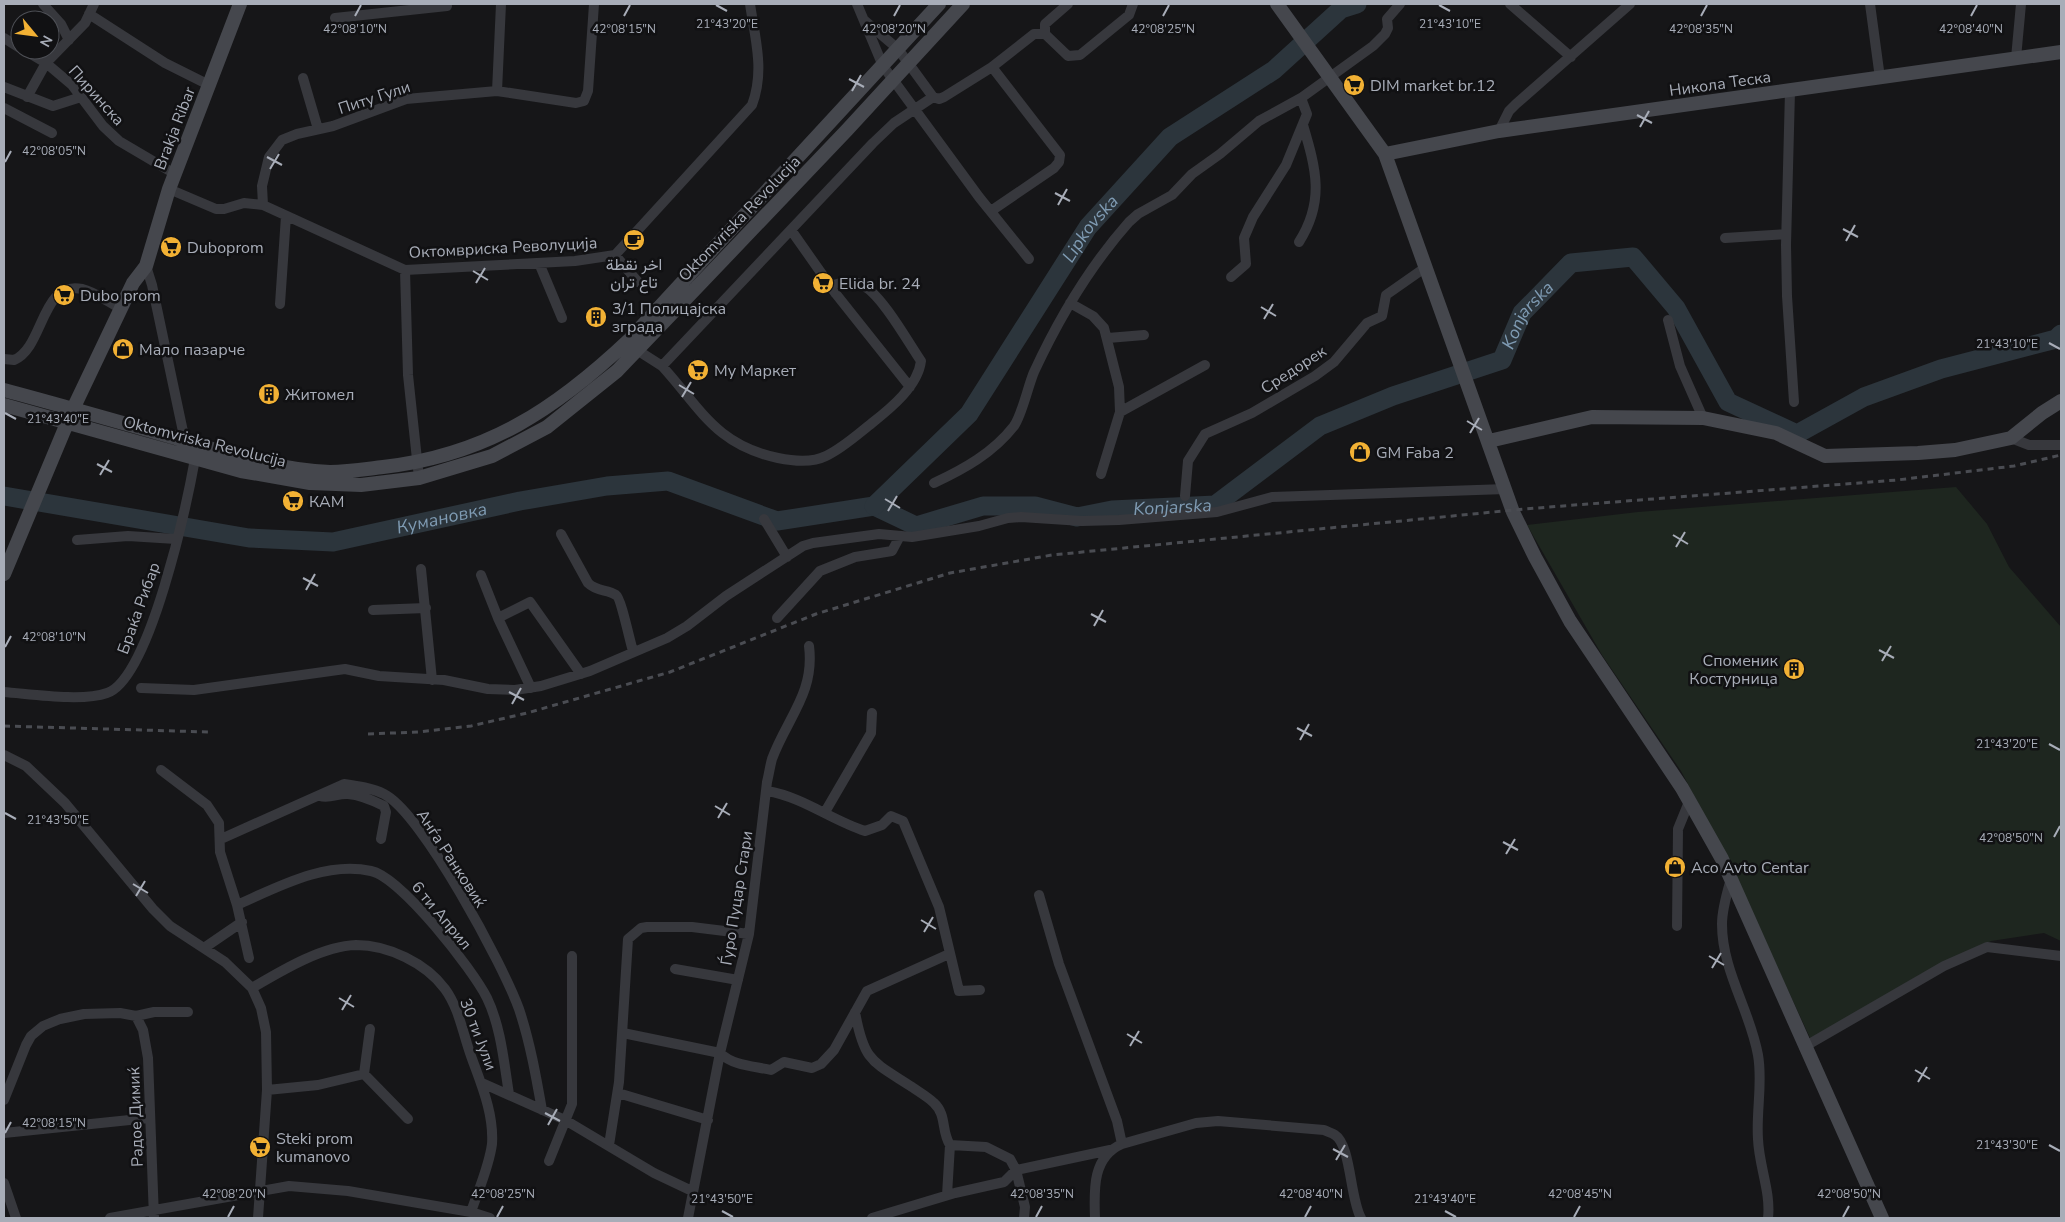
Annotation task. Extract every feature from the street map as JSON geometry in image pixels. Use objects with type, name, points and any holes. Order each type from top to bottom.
[{"type":"street","points":[[43,4],[61,24],[69,40]]},
{"type":"street","points":[[27,97],[46,63],[84,23],[94,4]]},
{"type":"street","name":"Brakja Ribar","points":[[146,266],[169,189],[240,4]]},
{"type":"street","points":[[497,91],[501,4]]},
{"type":"street","name":"Питу Гули","points":[[263,205],[262,186],[265,170],[275,147],[290,137],[332,126],[406,99],[497,91],[576,103],[584,101],[588,91],[594,4]]},
{"type":"street","name":"Октомвриска Револуција","points":[[263,205],[405,270],[539,263],[615,255],[752,105],[758,87],[758,58],[750,4]]},
{"type":"street","points":[[857,4],[883,66],[914,110],[1030,259]]},
{"type":"street","name":"Oktomvriska Revolucija","points":[[4,390],[274,465],[316,470],[355,471],[416,464],[495,437],[528,421],[584,382],[662,307],[939,4]]},
{"type":"street","name":"Oktomvriska Revolucija","points":[[4,405],[241,471],[310,483],[360,485],[419,478],[492,456],[547,427],[596,390],[637,350],[841,137],[962,4]]},
{"type":"street","points":[[1045,34],[1045,24],[1068,4]]},
{"type":"street","points":[[864,20],[898,50],[933,97],[938,99],[992,67],[1034,34],[1045,34],[1068,56],[1080,55],[1129,16],[1134,4]]},
{"type":"street","points":[[1276,4],[1384,154],[1454,341],[1513,512],[1570,621],[1689,802],[1731,879],[1804,1047],[1882,1218]]},
{"type":"street","points":[[934,483],[974,462],[990,450],[1014,426],[1034,372],[1070,303],[1086,278],[1129,222],[1138,214],[1172,195],[1192,174],[1220,154],[1259,121],[1281,107],[1301,98],[1331,78],[1385,34],[1390,14],[1400,4]]},
{"type":"street","points":[[1510,4],[1571,57]]},
{"type":"street","points":[[1499,131],[1508,111],[1571,57],[1595,32],[1630,4]]},
{"type":"street","points":[[1870,4],[1880,78]]},
{"type":"street","points":[[2016,58],[2021,4]]},
{"type":"street","points":[[335,18],[429,5],[448,6]]},
{"type":"street","points":[[89,14],[165,63],[209,86]]},
{"type":"street","name":"Никола Теска","points":[[1384,154],[1499,131],[2061,52]]},
{"type":"street","name":"Пиринска","points":[[41,60],[72,85],[103,126],[119,140],[175,174]]},
{"type":"street","points":[[991,211],[1054,168],[1059,162],[1060,155],[992,67]]},
{"type":"street","points":[[303,78],[318,129]]},
{"type":"street","points":[[4,87],[53,106],[81,97]]},
{"type":"street","points":[[1790,91],[1786,296],[1794,402]]},
{"type":"street","points":[[662,366],[873,143],[894,123],[933,97]]},
{"type":"street","points":[[1231,277],[1246,264],[1244,238],[1253,217],[1286,165],[1303,125],[1307,114],[1301,98]]},
{"type":"street","points":[[4,108],[52,133]]},
{"type":"street","points":[[1299,242],[1313,216],[1316,196],[1313,156],[1303,125]]},
{"type":"street","points":[[169,189],[216,209],[224,209],[244,203],[263,205]]},
{"type":"street","points":[[280,304],[286,216]]},
{"type":"street","points":[[791,230],[830,286],[910,387]]},
{"type":"street","points":[[1725,238],[1786,234]]},
{"type":"street","points":[[615,255],[638,282]]},
{"type":"street","points":[[539,263],[562,318]]},
{"type":"street","points":[[4,574],[73,409],[133,282],[146,266]]},
{"type":"street","points":[[146,266],[185,441]]},
{"type":"street","name":"Средорек","points":[[1185,496],[1188,461],[1205,434],[1274,400],[1334,362],[1367,323],[1382,316],[1386,295],[1426,267]]},
{"type":"street","points":[[405,270],[408,375],[419,478]]},
{"type":"street","points":[[637,350],[662,366],[727,439],[746,450],[787,460],[809,460],[828,456],[886,412],[910,387],[920,368],[921,361],[878,298],[864,285],[846,281],[830,286]]},
{"type":"street","points":[[4,359],[14,360],[25,352],[50,304],[58,294],[80,289],[120,308]]},
{"type":"street","points":[[1070,303],[1093,316],[1104,328],[1119,387],[1120,412],[1101,474]]},
{"type":"street","points":[[1668,320],[1680,366],[1703,418]]},
{"type":"street","points":[[1108,338],[1144,335]]},
{"type":"street","points":[[1120,412],[1205,364]]},
{"type":"street","points":[[1489,441],[1592,417],[1703,418],[1776,433],[1825,456],[1879,456],[1955,450],[2011,438],[2042,413],[2061,401]]},
{"type":"street","points":[[2011,438],[2030,445],[2061,445]]},
{"type":"street","name":"Браќа Рибар","points":[[4,692],[74,696],[107,693],[120,684],[134,665],[146,638],[170,569],[196,459]]},
{"type":"street","points":[[141,688],[194,690],[345,669],[379,676],[432,680],[488,689],[531,688],[581,674],[667,638],[687,626],[726,596],[803,546],[813,543],[879,534],[912,537],[980,526],[1022,516],[1082,521],[1217,512],[1272,497],[1476,492],[1506,489]]},
{"type":"street","points":[[764,519],[787,557]]},
{"type":"street","points":[[561,534],[588,583],[594,589],[615,594],[621,599],[626,632],[634,651]]},
{"type":"street","points":[[77,540],[128,536],[176,539]]},
{"type":"street","points":[[777,618],[820,572],[855,557],[892,551],[900,536]]},
{"type":"street","points":[[422,569],[432,680]]},
{"type":"street","points":[[481,575],[498,618],[531,688]]},
{"type":"street","points":[[498,618],[530,602],[581,674]]},
{"type":"street","points":[[373,610],[426,608]]},
{"type":"street","name":"Ѓуро Пуцар Стари","points":[[688,1218],[720,1053],[749,934],[772,759],[804,698],[810,657],[809,646]]},
{"type":"street","points":[[825,812],[871,734],[872,713]]},
{"type":"street","points":[[4,755],[26,766],[65,803],[153,909],[170,926],[240,975],[252,988],[261,1008],[266,1032],[268,1090],[258,1218]]},
{"type":"street","points":[[160,770],[210,809],[219,823],[220,852],[242,922],[248,958]]},
{"type":"street","name":"Анѓа Ранковиќ","points":[[221,839],[344,784],[362,786],[385,794],[418,830],[453,883],[504,972],[527,1037],[542,1110]]},
{"type":"street","points":[[767,791],[798,799],[865,831],[882,825],[892,816],[903,821],[939,907],[959,992],[980,990]]},
{"type":"street","points":[[319,796],[326,798],[347,794],[368,798],[384,806],[386,812],[381,839]]},
{"type":"street","points":[[1677,926],[1678,829],[1689,802]]},
{"type":"street","name":"6 ти Април","points":[[237,905],[309,875],[346,868],[373,871],[393,882],[412,899],[446,941],[487,998],[496,1022],[509,1094]]},
{"type":"street","points":[[1731,879],[1722,923],[1724,945],[1728,967],[1758,1055],[1760,1076],[1758,1139],[1767,1194],[1768,1218]]},
{"type":"street","points":[[1039,895],[1059,964],[1117,1121],[1122,1144]]},
{"type":"street","points":[[204,948],[242,922]]},
{"type":"street","points":[[609,1146],[618,1093],[628,939],[640,928],[692,927],[749,934]]},
{"type":"street","name":"30 ти Јули","points":[[252,988],[290,966],[330,950],[356,945],[382,948],[405,957],[428,972],[445,989],[455,1009],[482,1083],[489,1110],[492,1144],[470,1212]]},
{"type":"street","points":[[1804,1047],[1944,966],[1986,947],[2061,956]]},
{"type":"street","points":[[623,1033],[720,1053],[728,1060],[771,1070],[784,1062],[812,1068],[821,1064],[834,1050],[867,991],[949,954]]},
{"type":"street","points":[[549,1160],[572,1104],[572,956]]},
{"type":"street","points":[[675,969],[738,980]]},
{"type":"street","points":[[4,1100],[31,1036],[43,1026],[60,1019],[84,1014],[120,1013],[136,1016],[154,1012],[188,1012]]},
{"type":"street","points":[[855,1012],[860,1039],[866,1053],[876,1065],[934,1102],[944,1118],[950,1145],[947,1195]]},
{"type":"street","name":"Радое Димиќ","points":[[136,1016],[143,1030],[148,1058],[154,1215]]},
{"type":"street","points":[[364,1074],[370,1029]]},
{"type":"street","points":[[268,1090],[318,1085],[364,1074]]},
{"type":"street","points":[[364,1074],[408,1119]]},
{"type":"street","points":[[482,1083],[565,1120],[654,1173],[692,1190]]},
{"type":"street","points":[[618,1093],[708,1120]]},
{"type":"street","points":[[4,1133],[149,1118]]},
{"type":"street","points":[[872,1218],[947,1195],[1004,1182],[1016,1170],[1110,1150],[1122,1144],[1196,1123],[1218,1122],[1324,1130],[1337,1135],[1344,1148],[1354,1204],[1361,1218]]},
{"type":"street","points":[[950,1145],[986,1147],[1010,1159],[1016,1170],[1025,1207],[1024,1218]]},
{"type":"street","points":[[1095,1218],[1094,1191],[1096,1174],[1110,1150]]},
{"type":"street","points":[[4,1183],[16,1218]]},
{"type":"street","points":[[110,1218],[154,1215],[260,1190],[288,1186],[348,1191],[453,1215],[470,1212],[490,1218]]},
{"type":"shaded area","points":[[1956,487],[1987,524],[2009,567],[2061,627],[2061,941],[2044,933],[1991,941],[1921,974],[1811,1040],[1724,852],[1681,771],[1602,655],[1527,525],[1638,512]]},
{"type":"waterway","name":"Lipkovska","points":[[874,506],[969,414],[1088,227],[1170,137],[1274,70],[1341,9],[1357,4]]},
{"type":"waterway","name":"Konjarska","points":[[874,506],[916,526],[983,506],[1035,506],[1077,517],[1112,510],[1215,505],[1320,426],[1393,396],[1502,360],[1522,313],[1571,263],[1633,257],[1676,308],[1728,402],[1797,434],[1864,397],[1941,369],[2056,339],[2061,334]]},
{"type":"waterway","name":"Кумановка","points":[[4,496],[249,538],[333,542],[520,501],[607,486],[668,481],[777,521],[874,506]]},
{"type":"railway","points":[[368,734],[418,732],[471,726],[527,713],[670,672],[816,614],[950,573],[1052,555],[1524,509],[1897,480],[2014,466],[2061,455]]},
{"type":"railway","points":[[4,726],[209,732]]},
{"type":"place","name":"DIM market br.12","points":[[1354,85]]},
{"type":"place","name":"اخر نقطة تاع تران","points":[[634,240]]},
{"type":"place","name":"Duboprom","points":[[171,247]]},
{"type":"place","name":"Elida br. 24","points":[[823,283]]},
{"type":"place","name":"Dubo prom","points":[[64,295]]},
{"type":"place","name":"3/1 Полицајска зграда","points":[[596,317]]},
{"type":"place","name":"Мало пазарче","points":[[123,349]]},
{"type":"place","name":"Му Маркет","points":[[698,370]]},
{"type":"place","name":"Житомел","points":[[269,394]]},
{"type":"place","name":"GM Faba 2","points":[[1360,452]]},
{"type":"place","name":"КАМ","points":[[293,501]]},
{"type":"place","name":"Споменик Костурница","points":[[1794,669]]},
{"type":"place","name":"Aco Avto Centar","points":[[1675,867]]},
{"type":"place","name":"Steki prom kumanovo","points":[[260,1147]]}]
